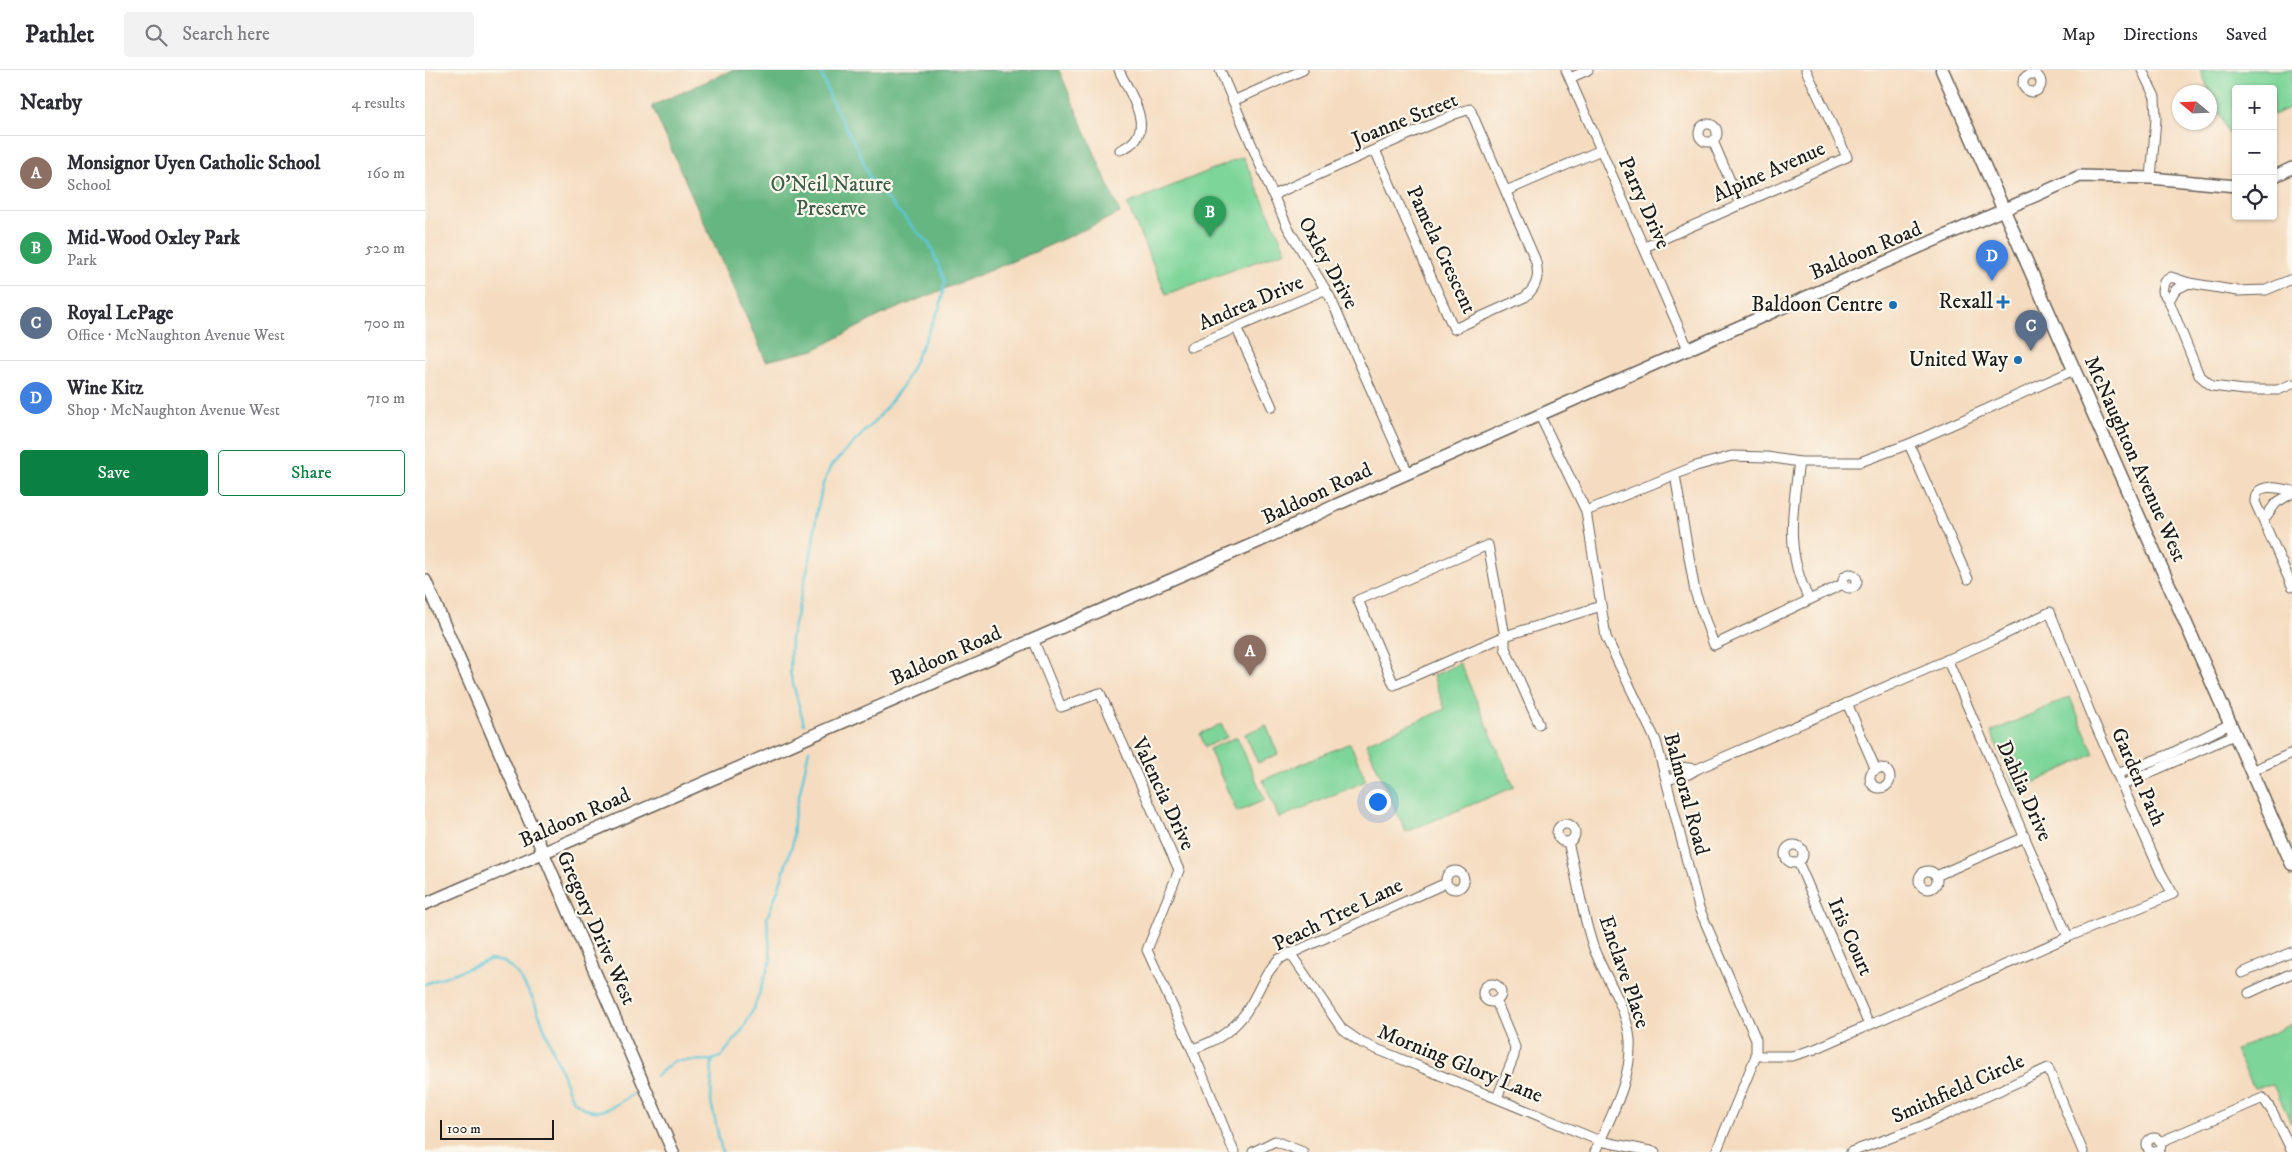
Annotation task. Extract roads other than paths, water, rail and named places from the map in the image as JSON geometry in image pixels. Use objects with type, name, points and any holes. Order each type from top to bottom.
[{"type":"main road","name":"McNaughton Avenue West","points":[[1942,70],[2292,864]]},
{"type":"street","points":[[1119,70],[1141,123],[1140,136],[1136,142],[1120,150]]},
{"type":"street","name":"Oxley Drive","points":[[1219,70],[1288,228],[1330,297],[1408,473]]},
{"type":"street","points":[[1233,101],[1303,70]]},
{"type":"street","points":[[1568,74],[1588,70]]},
{"type":"street","name":"Alpine Avenue","points":[[1645,247],[1847,157],[1806,70]]},
{"type":"street","points":[[2142,70],[2155,97],[2156,119],[2151,178]]},
{"type":"street","name":"Parry Drive","points":[[1568,74],[1689,351]]},
{"type":"street","name":"Joanne Street","points":[[1273,195],[1470,109],[1505,191]]},
{"type":"street","points":[[1713,141],[1739,204]]},
{"type":"street","name":"Pamela Crescent","points":[[1375,150],[1454,329],[1525,297],[1533,290],[1538,279],[1535,259],[1505,191]]},
{"type":"street","points":[[1505,191],[1601,150]]},
{"type":"street","points":[[2277,175],[2292,168]]},
{"type":"street","name":"Baldoon Road","points":[[425,904],[1260,541],[1408,473],[1689,351],[2080,176],[2151,178],[2232,186]]},
{"type":"street","points":[[2292,279],[2266,290],[2238,291],[2189,283],[2175,277],[2167,279],[2162,291],[2169,301],[2199,375],[2205,381],[2212,386],[2244,390],[2278,390],[2292,384]]},
{"type":"street","points":[[2169,301],[2175,290],[2189,283]]},
{"type":"street","name":"Andrea Drive","points":[[1191,347],[1237,329],[1324,290]]},
{"type":"street","points":[[1237,329],[1271,407]]},
{"type":"street","points":[[1586,511],[1696,466],[1732,456],[1767,457],[1799,462],[1860,462],[1909,444],[2074,370]]},
{"type":"street","name":"Balmoral Road","points":[[1540,416],[1586,511],[1607,637],[1656,741],[1699,908],[1756,1039],[1756,1056],[1717,1152]]},
{"type":"street","points":[[1909,444],[1968,579]]},
{"type":"street","points":[[1799,462],[1792,518],[1795,562],[1798,575],[1809,599]]},
{"type":"street","points":[[1675,475],[1695,592],[1714,645],[1843,584]]},
{"type":"street","points":[[2292,492],[2271,487],[2260,490],[2255,502],[2292,586]]},
{"type":"street","points":[[2264,519],[2276,502],[2292,492]]},
{"type":"street","points":[[1539,724],[1505,648],[1505,636],[1488,544],[1358,600],[1394,685],[1505,636],[1601,606]]},
{"type":"street","name":"Gregory Drive West","points":[[425,580],[673,1152]]},
{"type":"street","name":"Garden Path","points":[[1667,780],[1689,774],[2050,612],[2117,774],[2161,873],[2173,894],[2068,937],[1801,1054],[1782,1057],[1756,1056]]},
{"type":"street","name":"Valencia Drive","points":[[1033,639],[1061,707],[1100,693],[1179,870],[1147,950],[1192,1049],[1234,1152]]},
{"type":"street","name":"Dahlia Drive","points":[[1947,659],[2068,937]]},
{"type":"street","points":[[1847,703],[1876,770]]},
{"type":"street","points":[[2117,774],[2232,729]]},
{"type":"street","points":[[2122,784],[2232,729]]},
{"type":"street","points":[[2251,771],[2292,753]]},
{"type":"street","points":[[1663,765],[1697,769]]},
{"type":"street","points":[[1937,876],[2025,837]]},
{"type":"street","name":"Enclave Place","points":[[1568,842],[1594,948],[1626,1024],[1629,1039],[1628,1067],[1595,1152]]},
{"type":"street","name":"Iris Court","points":[[1798,862],[1869,1025]]},
{"type":"street","name":"Peach Tree Lane","points":[[1192,1049],[1208,1045],[1232,1030],[1244,1017],[1269,968],[1290,953],[1446,883]]},
{"type":"street","points":[[2242,973],[2292,952]]},
{"type":"street","name":"Morning Glory Lane","points":[[1290,953],[1334,1019],[1351,1037],[1600,1141],[1655,1152]]},
{"type":"street","points":[[2249,993],[2292,973]]},
{"type":"street","points":[[1496,1001],[1515,1047],[1514,1056],[1497,1098]]},
{"type":"street","name":"Smithfield Circle","points":[[1851,1152],[1920,1127],[2048,1068],[2083,1152]]},
{"type":"street","points":[[2160,1142],[2263,1098],[2272,1111],[2292,1151]]},
{"type":"street","points":[[1253,1152],[1275,1140],[1303,1152]]},
{"type":"waterway","points":[[804,724],[790,673],[791,637],[812,550],[823,484],[831,466],[878,418],[904,384],[940,307],[945,281],[930,245],[885,197],[869,176],[860,153],[832,102],[820,70]]},
{"type":"waterway","points":[[656,1076],[674,1061],[712,1060],[721,1057],[743,1029],[754,1008],[771,960],[767,918],[793,842],[794,819],[809,750]]},
{"type":"waterway","points":[[425,984],[490,960],[504,962],[518,974],[533,999],[572,1099],[580,1106],[595,1111],[610,1108],[633,1094]]},
{"type":"waterway","points":[[712,1060],[711,1102],[722,1152]]},
{"type":"place","name":"Mid-Wood Oxley Park","points":[[1210,237]]},
{"type":"place","name":"Wine Kitz","points":[[1992,281]]},
{"type":"place","name":"Rexall","points":[[2003,302]]},
{"type":"place","name":"Baldoon Centre","points":[[1893,305]]},
{"type":"place","name":"Royal LePage","points":[[2031,351]]},
{"type":"place","name":"United Way","points":[[2018,360]]},
{"type":"place","name":"Monsignor Uyen Catholic School","points":[[1250,676]]},
{"type":"park label","name":"O'Neil Nature Preserve","points":[[831,197]]}]
